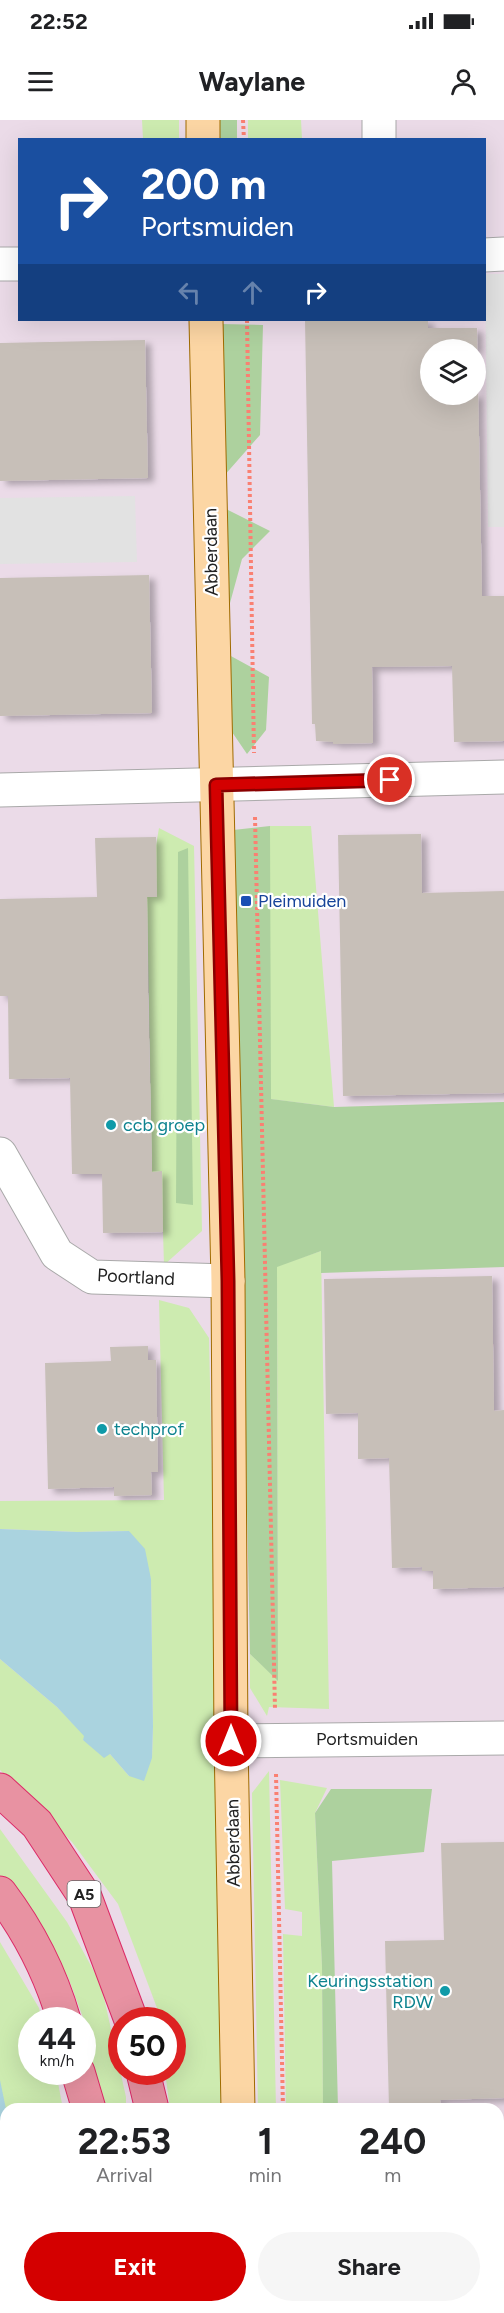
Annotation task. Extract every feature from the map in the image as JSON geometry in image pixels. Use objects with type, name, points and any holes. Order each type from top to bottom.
[{"type":"highway","name":"A5","points":[[0,1790],[38,1824],[85,1897],[126,2007]]},
{"type":"highway","points":[[0,1893],[22,1923],[61,2007]]},
{"type":"highway","points":[[82,2085],[86,2103]]},
{"type":"highway","points":[[146,2085],[151,2103]]},
{"type":"main road","points":[[203,120],[203,138]]},
{"type":"main road","name":"Abberdaan","points":[[206,321],[228,1281],[231,1741],[238,2103]]},
{"type":"street","points":[[379,120],[379,138]]},
{"type":"street","points":[[486,255],[504,254]]},
{"type":"street","points":[[0,264],[18,264]]},
{"type":"street","points":[[0,790],[504,777]]},
{"type":"street","name":"Poortland","points":[[0,1154],[57,1254],[92,1277],[228,1281]]},
{"type":"street","name":"Portsmuiden","points":[[231,1741],[504,1738]]},
{"type":"path","points":[[243,120],[244,138]]},
{"type":"path","points":[[247,321],[254,783],[283,2103]]},
{"type":"shaded area","points":[[0,120],[504,120],[504,2103],[0,2103]]},
{"type":"shaded area","points":[[486,274],[504,274],[504,527],[488,527]]},
{"type":"shaded area","points":[[135,496],[137,562],[0,564],[0,498]]},
{"type":"green space","points":[[142,120],[179,120],[179,138],[143,138]]},
{"type":"green space","points":[[219,120],[237,120],[237,138],[220,138]]},
{"type":"green space","points":[[248,120],[301,120],[302,138],[248,138]]},
{"type":"green space","points":[[221,324],[263,325],[260,435],[223,477]]},
{"type":"green space","points":[[222,507],[270,531],[242,559],[227,614]]},
{"type":"green space","points":[[229,655],[269,677],[266,730],[247,754],[232,732]]},
{"type":"green space","points":[[270,826],[311,826],[334,1107],[270,1099]]},
{"type":"green space","points":[[270,826],[271,1099],[334,1107],[504,1102],[504,1267],[321,1273],[321,1251],[277,1267],[278,1681],[250,1654],[233,830]]},
{"type":"green space","points":[[159,828],[194,846],[202,1231],[164,1265],[163,1232],[152,1172],[147,897]]},
{"type":"green space","points":[[188,848],[193,1205],[176,1203],[178,852]]},
{"type":"green space","points":[[321,1251],[329,1709],[269,1707],[267,1716],[250,1688],[250,1654],[278,1680],[277,1266]]},
{"type":"green space","points":[[159,1300],[189,1308],[209,1338],[219,1794],[221,2103],[169,2103],[167,2085],[186,2085],[186,2007],[157,2007],[118,1904],[72,1842],[0,1770],[0,1659],[57,1707],[85,1736],[83,1740],[110,1754],[129,1776],[152,1758],[151,1579],[129,1531],[77,1532],[0,1529],[0,1501],[164,1500]]},
{"type":"green space","points":[[269,1771],[276,2103],[258,2103],[252,1793]]},
{"type":"green space","points":[[280,1780],[327,1788],[315,1813],[322,1967],[323,2103],[286,2103],[283,1934],[302,1936],[302,1912],[285,1909]]},
{"type":"green space","points":[[331,1789],[432,1789],[424,1852],[332,1861],[338,2103],[323,2103],[322,1967],[315,1813]]},
{"type":"green space","points":[[0,1829],[67,1922],[101,1984],[108,2016],[108,2085],[123,2085],[126,2103],[97,2103],[94,2085],[96,2007],[79,2007],[68,1977],[0,1879]]},
{"type":"green space","points":[[0,1942],[38,2007],[18,2007],[18,2085],[58,2085],[62,2103],[0,2103]]},
{"type":"water","points":[[0,1529],[77,1532],[129,1531],[145,1549],[151,1579],[153,1727],[152,1758],[144,1781],[129,1776],[110,1754],[104,1758],[83,1740],[84,1736],[57,1707],[0,1659]]},
{"type":"water","points":[[0,2080],[5,2103],[0,2103]]},
{"type":"building","points":[[305,321],[428,321],[428,328],[477,328],[477,339],[420,339],[420,405],[478,405],[482,596],[504,596],[504,741],[454,742],[452,666],[372,667],[373,743],[333,744],[333,742],[316,741],[315,724],[312,724]]},
{"type":"building","points":[[145,340],[148,478],[0,481],[0,343]]},
{"type":"building","points":[[149,575],[152,713],[0,716],[0,578]]},
{"type":"building","points":[[421,834],[422,893],[504,891],[504,1093],[343,1096],[338,835]]},
{"type":"building","points":[[156,837],[157,897],[147,897],[148,993],[152,1172],[162,1171],[163,1232],[103,1233],[102,1174],[72,1174],[70,1078],[9,1079],[8,996],[0,996],[0,899],[97,897],[95,838]]},
{"type":"building","points":[[492,1276],[494,1411],[504,1410],[504,1587],[433,1589],[433,1571],[422,1571],[422,1567],[392,1568],[389,1458],[358,1459],[358,1413],[326,1414],[324,1279]]},
{"type":"building","name":"techprof","points":[[148,1346],[148,1360],[156,1360],[158,1472],[151,1472],[152,1495],[114,1496],[114,1487],[48,1489],[45,1363],[111,1361],[110,1347]]},
{"type":"building","name":"Keuringsstation RDW","points":[[504,1842],[504,2098],[440,2100],[440,2103],[389,2103],[385,1941],[444,1940],[441,1843]]},
{"type":"place","name":"Pleimuiden","points":[[246,901]]},
{"type":"place","name":"ccb groep","points":[[111,1125]]},
{"type":"place","name":"techprof","points":[[102,1429]]},
{"type":"place","name":"Keuringsstation RDW","points":[[445,1991]]},
{"type":"route","points":[[231,1741],[228,1281],[216,785],[390,780]]}]
